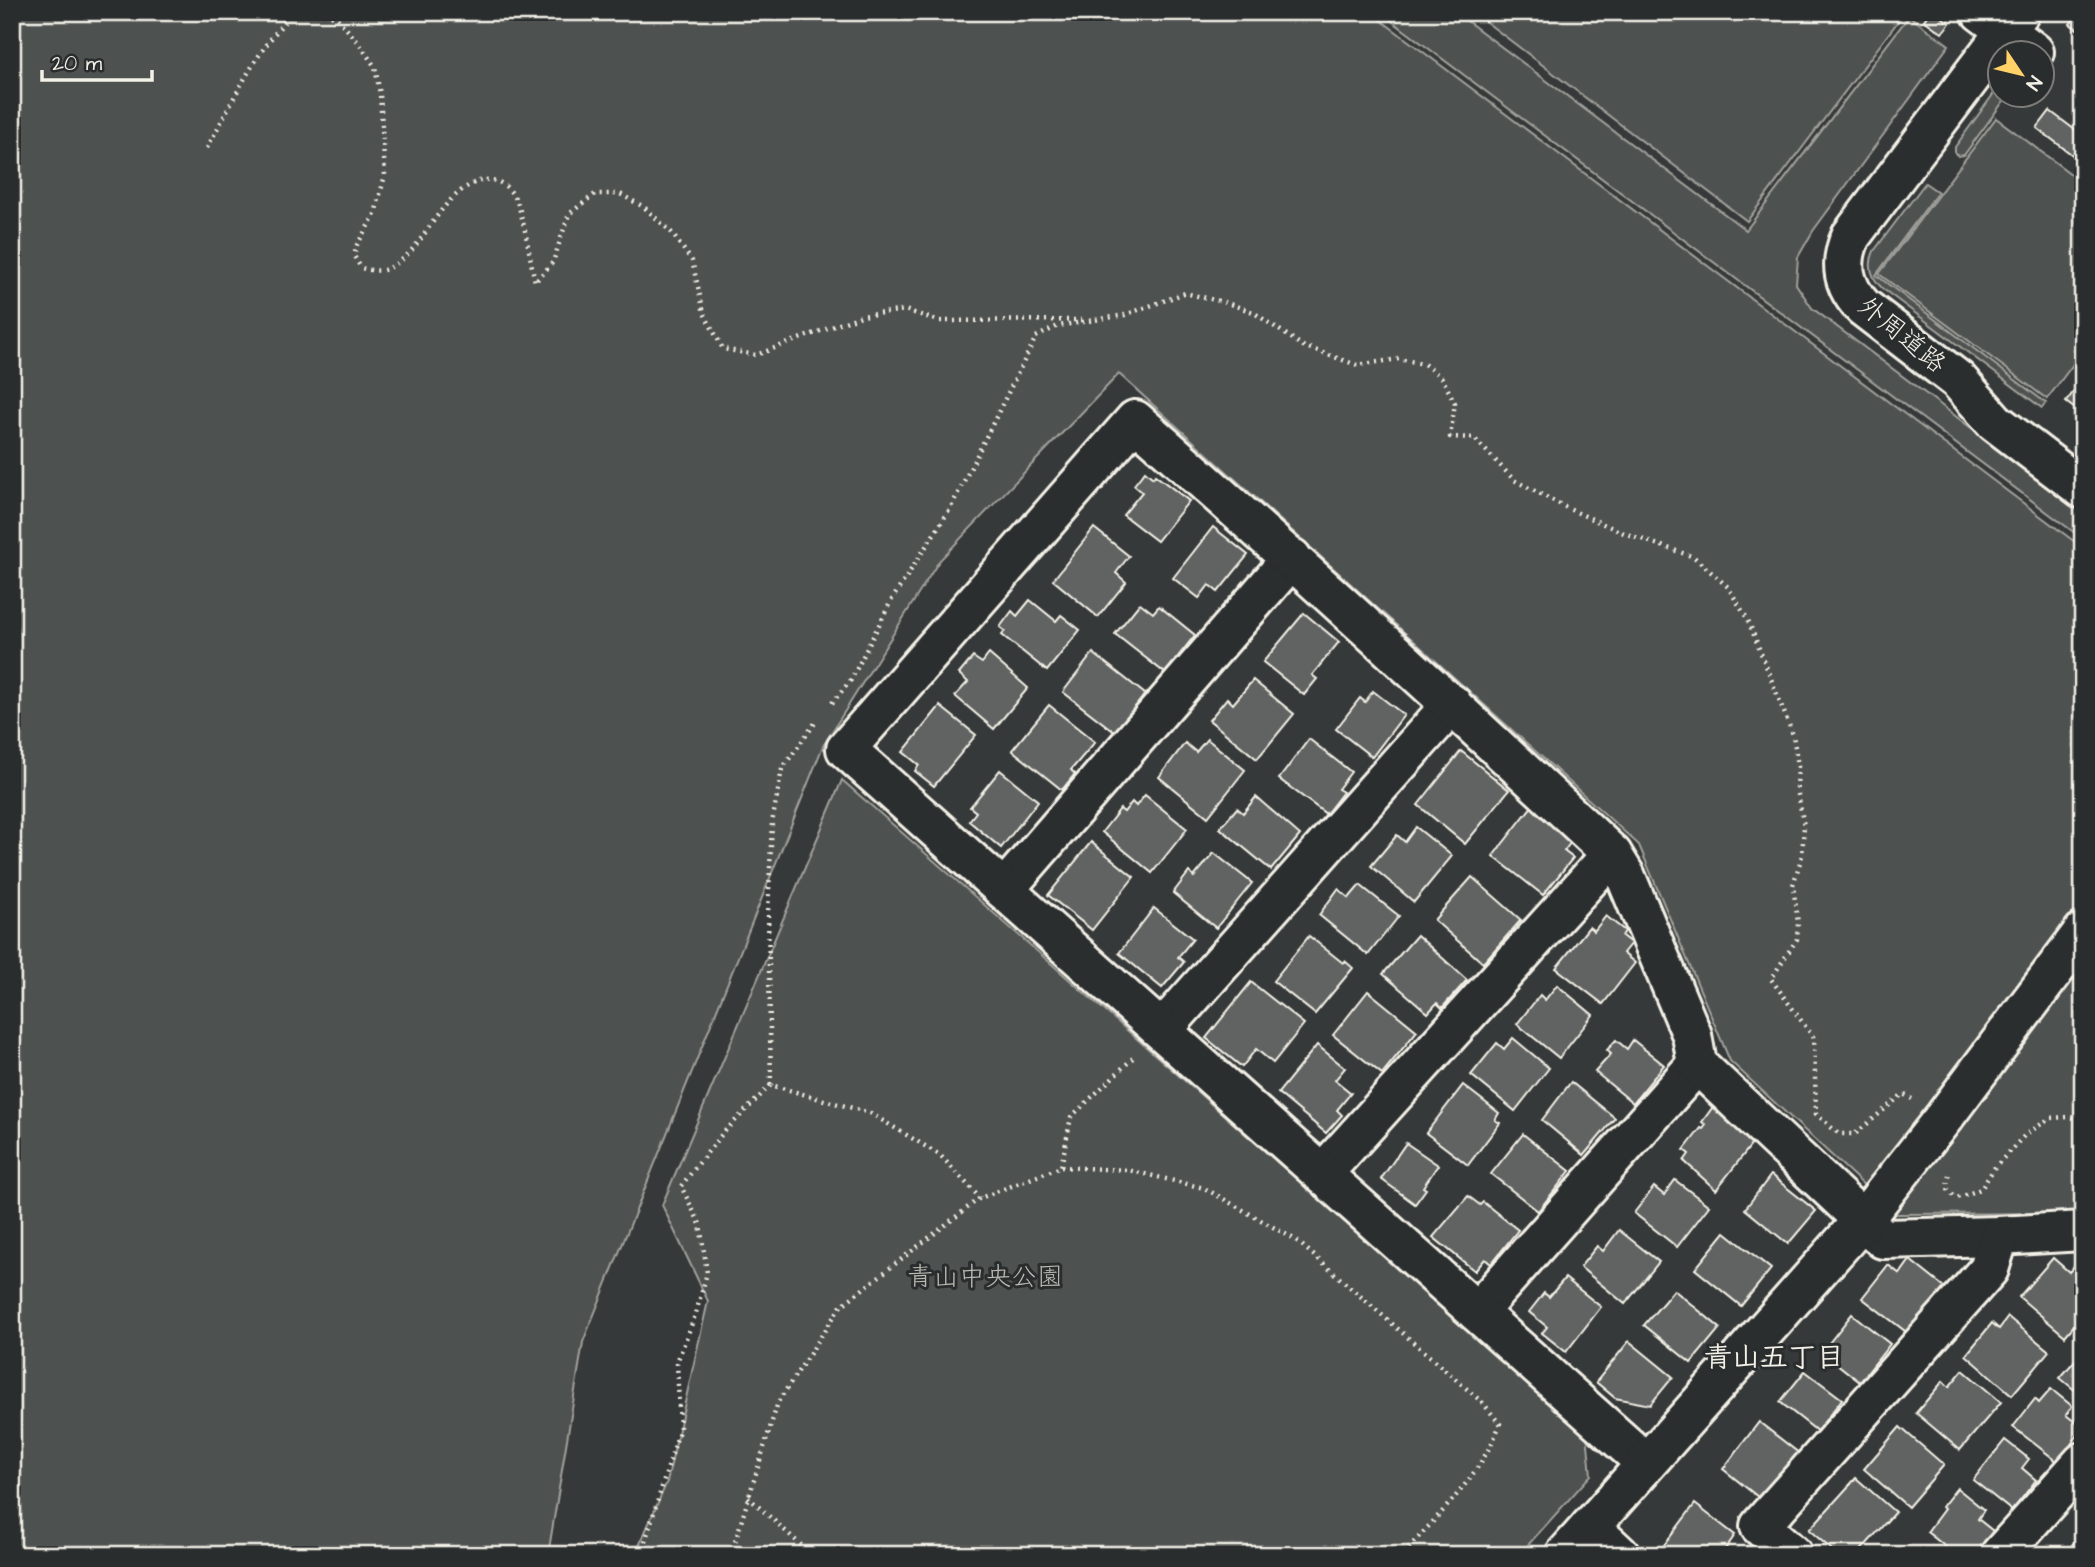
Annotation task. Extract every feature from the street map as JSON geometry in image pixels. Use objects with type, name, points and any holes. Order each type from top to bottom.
[{"type":"street","name":"外周道路","points":[[2010,27],[1851,236],[1843,261],[1844,274],[1854,298],[1863,307],[1958,380],[1995,422],[2083,489]]},
{"type":"street","points":[[1646,1463],[846,749],[1135,421],[1292,558],[1612,854],[1626,877],[1692,1035],[1697,1064],[1883,1239],[2083,1231]]},
{"type":"street","points":[[1004,890],[1292,558]]},
{"type":"street","points":[[1162,1030],[1452,704]]},
{"type":"street","points":[[1322,1174],[1612,854]]},
{"type":"street","points":[[1565,1555],[1863,1220],[2083,932]]},
{"type":"street","points":[[1477,1312],[1697,1064]]},
{"type":"street","points":[[1793,1555],[1760,1525],[1989,1269],[1999,1236]]},
{"type":"street","points":[[2000,1555],[2083,1462]]},
{"type":"street","points":[[1590,1527],[1620,1555]]},
{"type":"path","points":[[206,148],[251,65],[293,12]]},
{"type":"path","points":[[325,12],[337,18],[359,43],[375,67],[380,94],[385,175],[375,214],[356,245],[354,256],[360,268],[385,270],[404,259],[447,204],[476,180],[491,178],[507,188],[516,199],[535,282],[553,262],[569,214],[595,194],[620,194],[644,207],[671,232],[692,261],[704,313],[723,349],[756,355],[861,316],[905,310],[939,321],[1099,320]]},
{"type":"path","points":[[827,708],[851,680],[891,601],[950,509],[1036,337],[1058,326],[1125,315],[1185,293],[1253,312],[1303,346],[1357,365],[1399,359],[1424,364],[1442,378],[1455,403],[1450,437],[1474,438],[1514,480],[1569,509],[1624,533],[1694,557],[1728,587],[1748,620],[1793,735],[1798,766],[1797,789],[1804,826],[1802,856],[1793,885],[1798,923],[1797,939],[1770,979],[1814,1038],[1816,1114],[1839,1134],[1855,1134],[1903,1094],[1945,1116]]},
{"type":"path","points":[[641,1555],[680,1428],[677,1362],[696,1313],[707,1273],[700,1224],[681,1186],[722,1134],[771,1085],[768,913],[772,823],[782,769],[819,718]]},
{"type":"path","points":[[1061,1167],[1071,1117],[1162,1030]]},
{"type":"path","points":[[771,1085],[870,1113],[940,1155],[980,1198]]},
{"type":"path","points":[[1950,1174],[1946,1186],[1949,1193],[1956,1198],[1981,1189],[1995,1167],[2034,1128],[2050,1118],[2083,1119]]},
{"type":"path","points":[[731,1555],[778,1402],[841,1306],[980,1198],[1061,1167],[1128,1170],[1204,1188],[1265,1221],[1296,1240],[1483,1403],[1500,1424],[1492,1448],[1476,1472],[1402,1555]]},
{"type":"path","points":[[748,1497],[812,1555]]},
{"type":"green space","points":[[12,12],[1370,12],[2083,548],[2083,1213],[1895,1214],[1730,1061],[1639,845],[1119,374],[939,561],[823,746],[583,1342],[548,1555],[12,1555]]},
{"type":"green space","points":[[1380,12],[1455,12],[1746,230],[1909,16],[1949,45],[1813,231],[1798,257],[1796,284],[1812,308],[2083,512],[2083,539]]},
{"type":"green space","points":[[1473,12],[1905,12],[1747,221]]},
{"type":"green space","points":[[1986,104],[1986,108],[1998,108],[1964,155],[1958,156],[1955,147]]},
{"type":"green space","points":[[1996,118],[2083,183],[2083,351],[2047,399],[1879,274]]},
{"type":"green space","points":[[1925,183],[1938,192],[1876,275],[2046,403],[2042,408],[1883,289],[1873,276],[1871,262],[1874,251]]},
{"type":"green space","name":"青山中央公園","points":[[842,780],[1587,1434],[1591,1475],[1519,1555],[635,1555],[667,1482],[708,1301],[662,1205]]},
{"type":"building","points":[[1930,12],[1935,12],[1950,23],[1942,33],[1924,20]]},
{"type":"building","points":[[2079,12],[2083,12],[2083,33],[2070,24]]},
{"type":"building","points":[[2050,111],[2083,136],[2083,163],[2037,128]]},
{"type":"building","points":[[2083,379],[2083,415],[2066,402]]},
{"type":"building","points":[[1145,471],[1153,478],[1155,475],[1189,501],[1157,541],[1123,515],[1142,492],[1134,485]]},
{"type":"building","points":[[1213,527],[1248,555],[1218,592],[1209,585],[1199,598],[1173,578]]},
{"type":"building","points":[[1094,528],[1129,556],[1116,573],[1126,582],[1098,617],[1053,580]]},
{"type":"building","points":[[1030,600],[1056,621],[1061,615],[1080,630],[1047,671],[1002,635],[1005,631],[1000,627],[1012,611],[1017,616]]},
{"type":"building","points":[[1140,603],[1153,613],[1159,606],[1195,635],[1165,673],[1115,634]]},
{"type":"building","points":[[1304,613],[1339,642],[1312,675],[1317,679],[1304,695],[1263,662]]},
{"type":"building","points":[[1093,653],[1145,694],[1116,733],[1063,692]]},
{"type":"building","points":[[989,654],[1028,688],[994,729],[955,696],[968,682],[959,674],[973,657],[982,663]]},
{"type":"building","points":[[1253,680],[1294,714],[1257,759],[1209,720],[1227,698],[1233,704]]},
{"type":"building","points":[[1373,691],[1404,715],[1372,757],[1336,729],[1360,698],[1365,702]]},
{"type":"building","points":[[1049,705],[1095,742],[1071,770],[1075,774],[1062,790],[1012,750]]},
{"type":"building","points":[[940,706],[976,735],[934,786],[915,771],[919,765],[903,752]]},
{"type":"building","points":[[1207,739],[1245,770],[1208,817],[1159,777],[1185,743],[1196,752]]},
{"type":"building","points":[[1309,739],[1351,772],[1338,789],[1343,792],[1326,814],[1279,779]]},
{"type":"building","points":[[1461,751],[1509,790],[1465,844],[1418,805]]},
{"type":"building","points":[[1000,770],[1038,801],[1001,848],[969,821],[976,812],[970,807]]},
{"type":"building","points":[[1145,795],[1187,829],[1152,873],[1102,832],[1120,809],[1124,812],[1132,802],[1136,806]]},
{"type":"building","points":[[1256,797],[1300,835],[1271,870],[1220,828],[1237,808],[1243,813]]},
{"type":"building","points":[[1533,805],[1575,837],[1564,851],[1573,858],[1543,895],[1493,856]]},
{"type":"building","points":[[1416,827],[1452,856],[1414,902],[1371,866],[1397,835],[1405,842]]},
{"type":"building","points":[[1091,842],[1134,877],[1092,930],[1048,895]]},
{"type":"building","points":[[1214,853],[1252,883],[1216,928],[1173,893],[1189,872],[1194,877]]},
{"type":"building","points":[[1472,877],[1521,920],[1483,963],[1434,920]]},
{"type":"building","points":[[1360,885],[1399,916],[1368,955],[1319,915],[1338,889],[1349,898]]},
{"type":"building","points":[[1154,908],[1193,939],[1178,957],[1184,962],[1162,988],[1119,953]]},
{"type":"building","points":[[1606,916],[1625,931],[1622,936],[1631,943],[1623,953],[1635,963],[1603,1004],[1556,968],[1589,927],[1594,931]]},
{"type":"building","points":[[1417,935],[1467,980],[1442,1008],[1437,1003],[1428,1013],[1383,974]]},
{"type":"building","points":[[1309,936],[1353,968],[1315,1014],[1273,981]]},
{"type":"building","points":[[1251,982],[1304,1024],[1273,1063],[1256,1049],[1242,1067],[1206,1038]]},
{"type":"building","points":[[1557,985],[1593,1015],[1559,1058],[1517,1024],[1540,995],[1545,1000]]},
{"type":"building","points":[[1368,991],[1417,1031],[1382,1074],[1333,1035]]},
{"type":"building","points":[[1513,1038],[1549,1068],[1515,1111],[1471,1075],[1497,1043],[1504,1049]]},
{"type":"building","points":[[1616,1040],[1627,1049],[1633,1040],[1664,1065],[1633,1103],[1595,1072],[1611,1054],[1607,1050]]},
{"type":"building","points":[[1317,1045],[1345,1068],[1335,1080],[1351,1093],[1337,1110],[1342,1115],[1326,1133],[1278,1093]]},
{"type":"building","points":[[1571,1082],[1615,1118],[1584,1155],[1542,1120]]},
{"type":"building","points":[[1463,1085],[1499,1113],[1495,1120],[1500,1123],[1468,1165],[1426,1133]]},
{"type":"building","points":[[1715,1104],[1755,1140],[1716,1190],[1684,1161],[1689,1154],[1684,1150],[1706,1125],[1702,1122]]},
{"type":"building","points":[[1523,1134],[1570,1171],[1538,1211],[1491,1174]]},
{"type":"building","points":[[1406,1143],[1438,1165],[1415,1204],[1381,1179]]},
{"type":"building","points":[[1771,1175],[1816,1211],[1788,1244],[1745,1209]]},
{"type":"building","points":[[1675,1180],[1709,1206],[1677,1247],[1634,1213],[1654,1187],[1664,1195]]},
{"type":"building","points":[[1468,1196],[1480,1205],[1483,1202],[1518,1230],[1491,1264],[1485,1259],[1475,1271],[1433,1237]]},
{"type":"building","points":[[1619,1230],[1659,1262],[1625,1304],[1580,1267],[1597,1246],[1603,1251]]},
{"type":"building","points":[[1725,1232],[1771,1269],[1741,1306],[1695,1269]]},
{"type":"building","points":[[2083,1256],[2083,1315],[2065,1336],[2019,1297],[2053,1258],[2069,1272]]},
{"type":"building","points":[[1910,1260],[1945,1288],[1909,1334],[1862,1298],[1888,1265],[1900,1274]]},
{"type":"building","points":[[1565,1278],[1601,1307],[1566,1352],[1542,1333],[1547,1327],[1529,1312],[1544,1293],[1549,1297]]},
{"type":"building","points":[[1674,1290],[1720,1328],[1691,1363],[1644,1325]]},
{"type":"building","points":[[1852,1314],[1890,1344],[1860,1382],[1822,1352]]},
{"type":"building","points":[[2008,1317],[2049,1351],[2012,1395],[1966,1355],[1992,1323],[1999,1329]]},
{"type":"building","points":[[1629,1341],[1673,1377],[1650,1405],[1615,1398],[1596,1382]]},
{"type":"building","points":[[2083,1351],[2083,1397],[2060,1378]]},
{"type":"building","points":[[1963,1370],[2001,1402],[1960,1450],[1916,1413],[1943,1381],[1949,1387]]},
{"type":"building","points":[[1805,1371],[1842,1399],[1817,1431],[1780,1402]]},
{"type":"building","points":[[2051,1389],[2072,1406],[2066,1415],[2083,1428],[2058,1462],[2013,1427],[2035,1399],[2039,1403]]},
{"type":"building","points":[[1759,1422],[1800,1454],[1763,1501],[1723,1469]]},
{"type":"building","points":[[1900,1427],[1944,1465],[1908,1507],[1864,1469]]},
{"type":"building","points":[[2005,1440],[2029,1459],[2022,1468],[2036,1480],[2012,1511],[1973,1480]]},
{"type":"building","points":[[1856,1478],[1895,1512],[1857,1555],[1838,1555],[1809,1530]]},
{"type":"building","points":[[1957,1488],[1984,1510],[1978,1519],[1993,1531],[1975,1555],[1956,1555],[1927,1532]]},
{"type":"building","points":[[1695,1504],[1735,1535],[1721,1555],[1668,1555],[1661,1549]]},
{"type":"building","points":[[2083,1531],[2083,1555],[2064,1555]]},
{"type":"district","name":"青山五丁目","points":[[1774,1357]]}]
